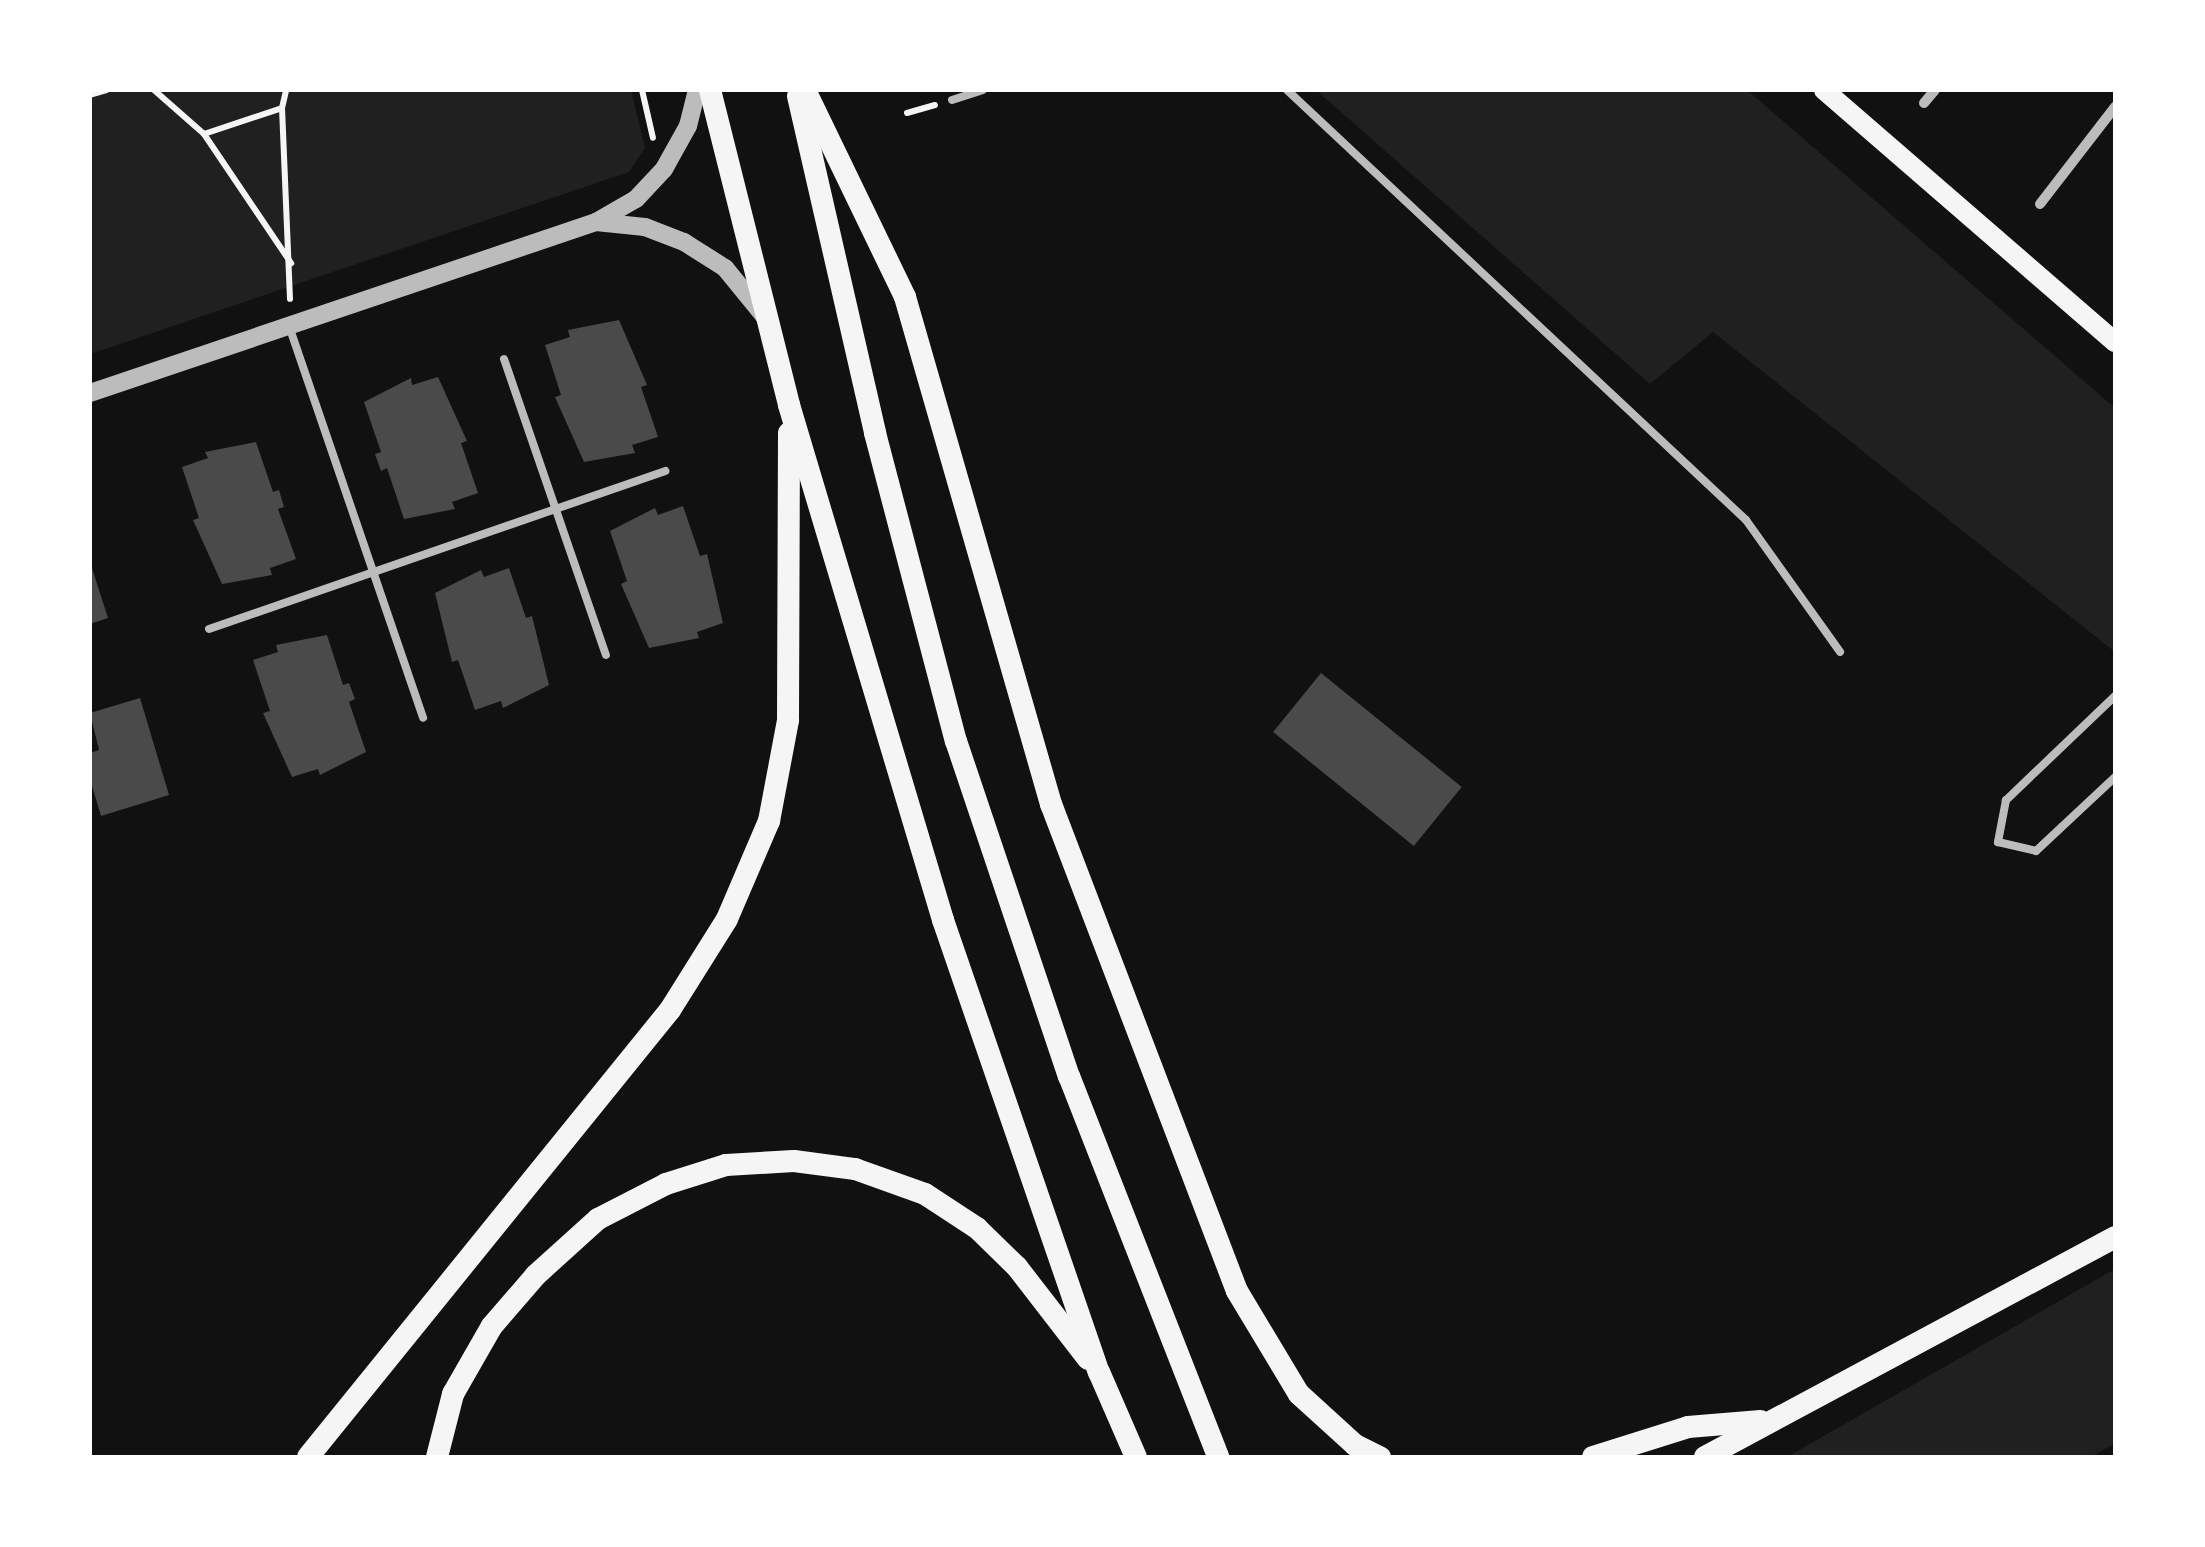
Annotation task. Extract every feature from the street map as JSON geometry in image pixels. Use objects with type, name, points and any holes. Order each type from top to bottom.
[{"type":"main road","points":[[710,90],[789,405],[942,920],[1099,1372],[1136,1457]]},
{"type":"main road","points":[[796,90],[874,432],[956,740],[1070,1076],[1218,1457]]},
{"type":"main road","points":[[805,90],[905,297],[1051,804],[1236,1291],[1299,1394],[1355,1445],[1380,1457]]},
{"type":"main road","points":[[1824,90],[2115,342]]},
{"type":"main road","points":[[308,1457],[670,1010],[727,919],[769,821],[788,720],[789,405]]},
{"type":"main road","points":[[437,1457],[453,1394],[492,1326],[536,1275],[598,1219],[666,1184],[726,1165],[794,1161],[855,1169],[924,1194],[977,1228],[1017,1267],[1099,1372]]},
{"type":"main road","points":[[1705,1457],[2115,1237]]},
{"type":"main road","points":[[1593,1457],[1688,1427],[1775,1420]]},
{"type":"street","points":[[90,393],[596,222],[636,199],[664,170],[688,126],[696,90]]},
{"type":"street","points":[[1924,103],[1935,90]]},
{"type":"street","points":[[2040,204],[2115,107]]},
{"type":"street","points":[[596,222],[644,227],[684,242],[725,268],[765,317]]},
{"type":"lane","points":[[952,100],[982,90]]},
{"type":"lane","points":[[1288,90],[1746,520],[1840,652]]},
{"type":"lane","points":[[289,326],[424,718]]},
{"type":"lane","points":[[504,358],[606,655]]},
{"type":"lane","points":[[209,629],[665,471]]},
{"type":"lane","points":[[2115,696],[2006,800],[1998,842],[2036,851],[2115,777]]},
{"type":"path","points":[[90,95],[106,90]]},
{"type":"path","points":[[154,90],[204,134],[292,264],[282,108],[286,90]]},
{"type":"path","points":[[204,134],[282,108]]},
{"type":"shaded area","points":[[90,90],[631,90],[645,148],[629,172],[90,354]]},
{"type":"shaded area","points":[[1316,90],[1747,90],[2115,408],[2115,652],[1713,332],[1650,384]]},
{"type":"shaded area","points":[[2115,1269],[2115,1443],[2091,1457],[1787,1457]]},
{"type":"building","points":[[619,320],[647,385],[641,387],[658,437],[632,445],[635,453],[584,462],[555,397],[561,395],[545,345],[570,337],[568,330]]},
{"type":"building","points":[[438,377],[467,441],[461,443],[478,493],[452,502],[455,509],[404,519],[387,468],[381,471],[375,454],[381,452],[364,402],[411,378],[412,385]]},
{"type":"building","points":[[256,442],[273,492],[279,490],[284,507],[278,509],[296,559],[270,568],[272,575],[222,584],[193,520],[199,518],[182,467],[208,458],[205,452]]},
{"type":"building","points":[[683,506],[700,556],[707,554],[723,623],[697,632],[699,638],[649,648],[621,584],[627,581],[610,531],[655,508],[658,515]]},
{"type":"building","points":[[90,562],[108,618],[90,624]]},
{"type":"building","points":[[509,568],[526,618],[532,616],[549,685],[503,708],[501,701],[475,710],[458,660],[452,662],[435,593],[481,570],[484,577]]},
{"type":"building","points":[[327,635],[343,685],[349,683],[355,699],[349,702],[366,752],[320,775],[318,769],[292,777],[263,713],[270,711],[253,660],[278,652],[276,645]]},
{"type":"building","points":[[1321,673],[1462,787],[1414,846],[1273,732]]},
{"type":"building","points":[[140,698],[169,795],[101,816],[90,779],[90,753],[99,750],[90,713]]}]
